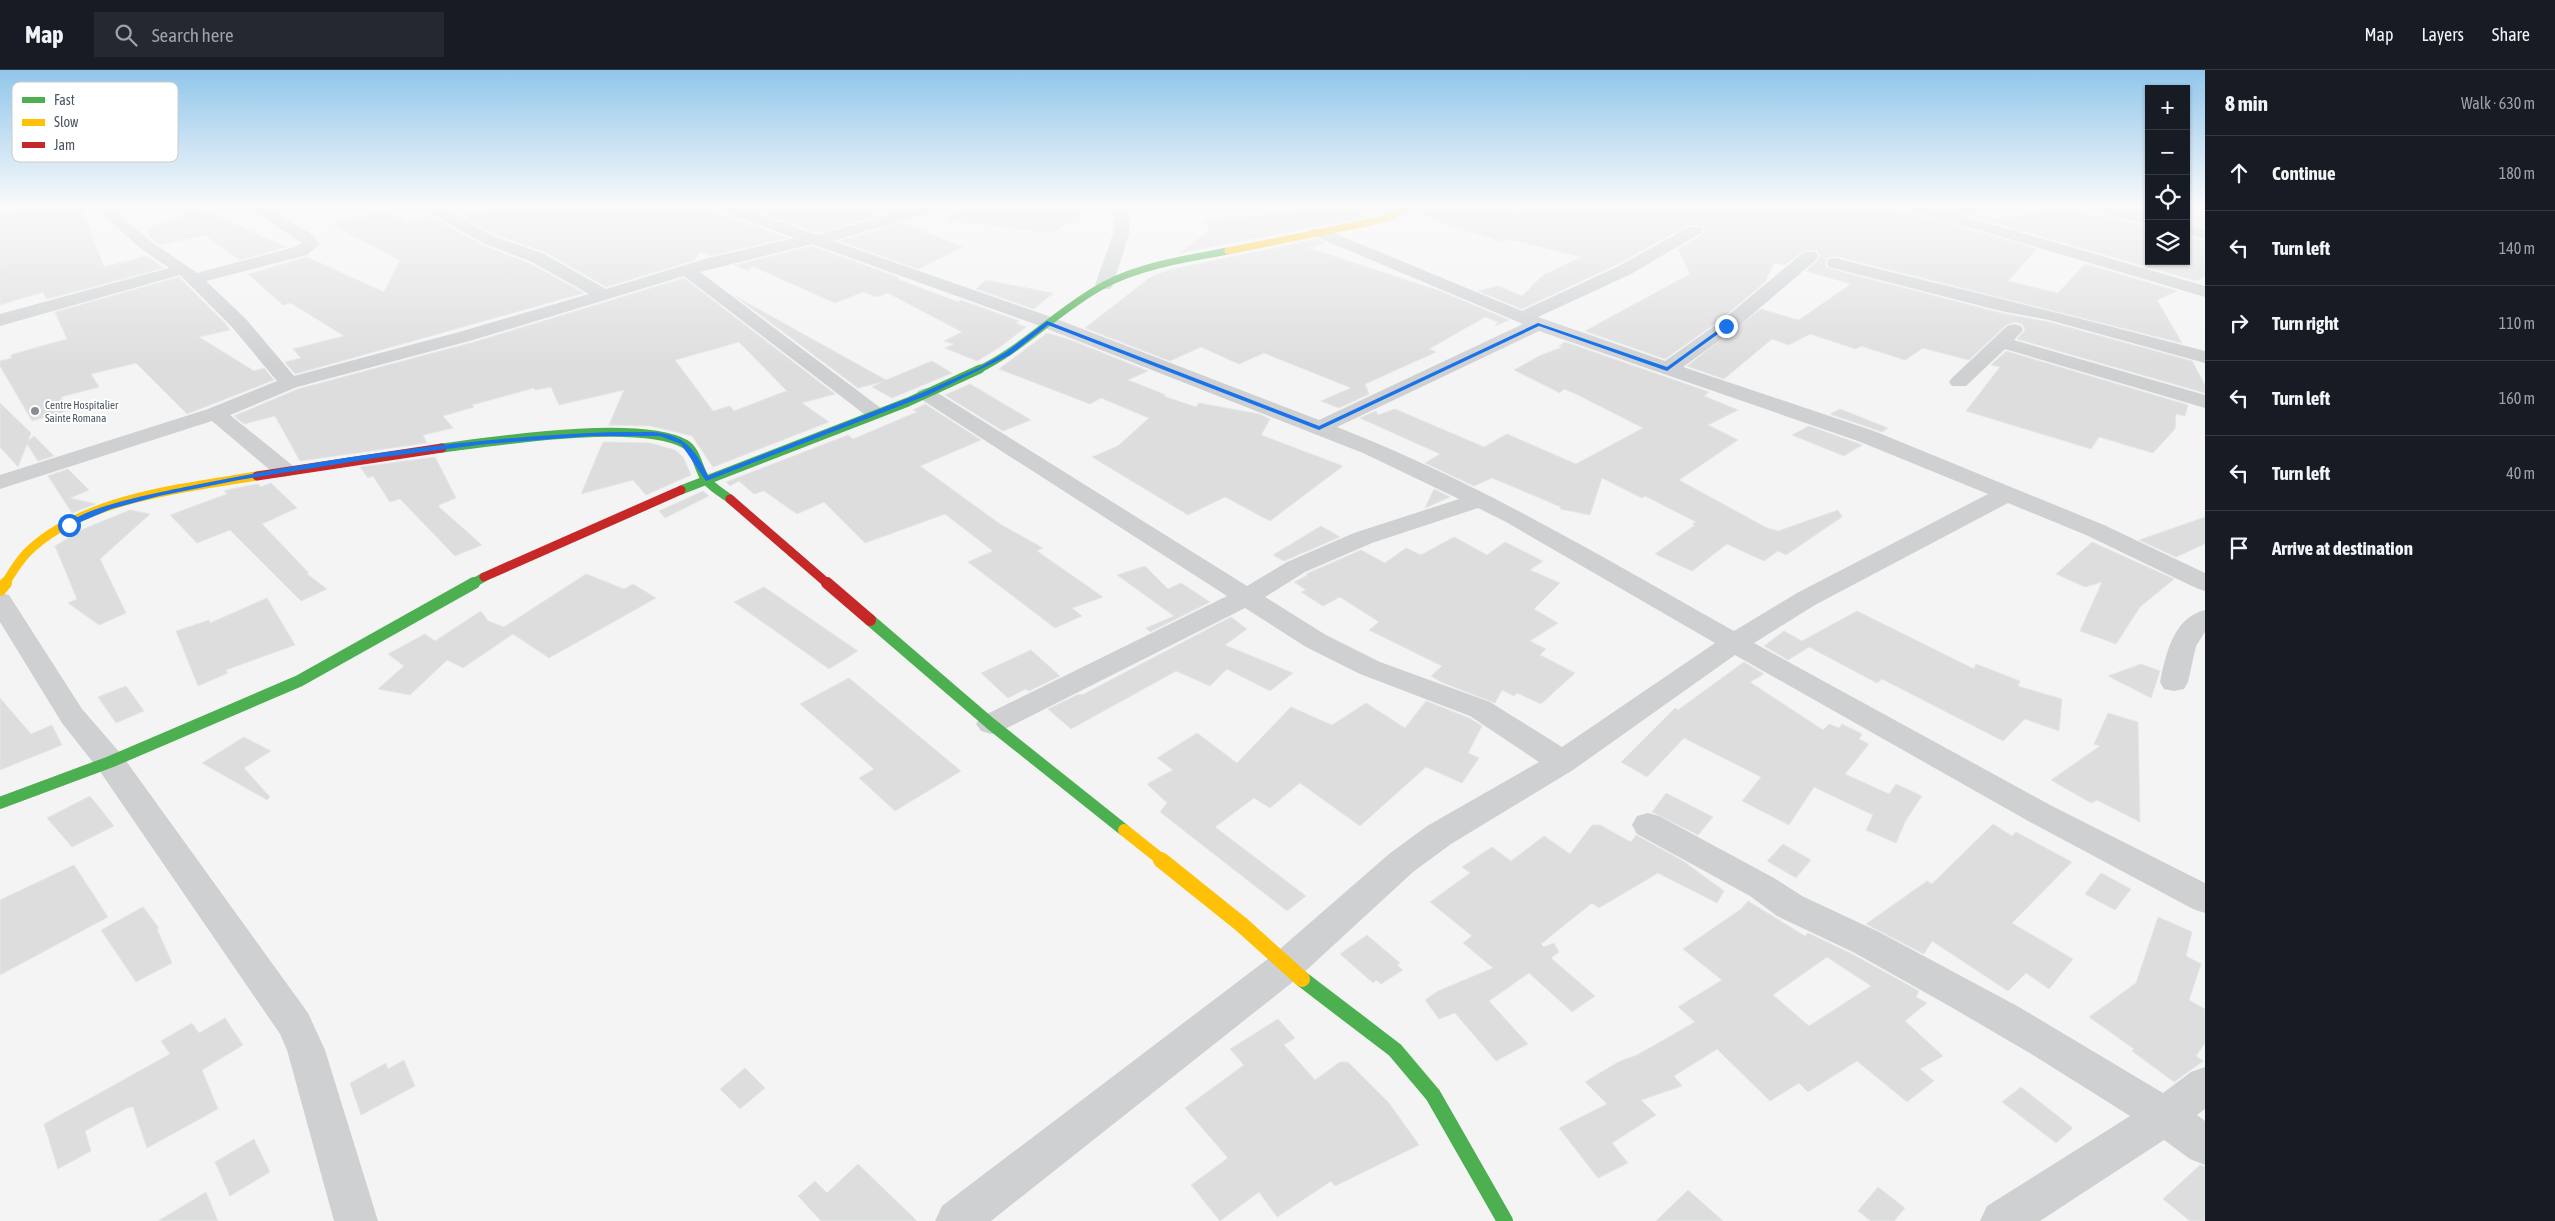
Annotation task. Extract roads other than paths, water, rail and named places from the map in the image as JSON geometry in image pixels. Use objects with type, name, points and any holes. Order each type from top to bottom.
[{"type":"street","points":[[166,259],[188,274],[240,323],[290,383]]},
{"type":"street","points":[[0,320],[188,274],[263,259]]},
{"type":"street","points":[[539,259],[602,294]]},
{"type":"street","points":[[0,482],[215,413],[290,383],[466,336],[602,294],[734,259]]},
{"type":"street","points":[[870,259],[1047,322],[1371,448],[1480,500],[1514,517],[1734,643],[2041,814],[2205,899]]},
{"type":"street","points":[[1104,285],[1113,259]]},
{"type":"street","points":[[0,803],[110,762],[299,681],[476,581],[706,479],[926,394],[1008,353],[1047,322],[1104,285],[1134,272],[1187,259]]},
{"type":"street","points":[[1383,259],[1531,320],[1667,369],[1866,436],[2095,530],[2205,583]]},
{"type":"street","points":[[1319,428],[1531,320],[1645,259]]},
{"type":"street","points":[[1667,369],[1726,326],[1807,259]]},
{"type":"street","points":[[2092,259],[2205,292]]},
{"type":"street","points":[[1835,263],[2038,314],[2051,315],[2205,357]]},
{"type":"street","points":[[687,270],[875,413]]},
{"type":"street","points":[[1959,382],[2029,316],[2038,314]]},
{"type":"street","points":[[2001,342],[2205,402]]},
{"type":"street","points":[[926,394],[1245,598],[1316,641],[1370,668],[1480,709],[1516,730],[1562,762]]},
{"type":"street","points":[[215,413],[284,470]]},
{"type":"street","points":[[0,590],[31,549],[69,525],[108,508],[158,494],[284,470],[486,442],[591,434],[660,434],[684,442],[697,460],[706,479],[991,724],[1197,888],[1242,925],[1286,966],[1394,1050],[1433,1095],[1505,1221]]},
{"type":"street","points":[[957,1221],[1130,1084],[1286,966],[1401,863],[1439,835],[1562,762],[1734,643],[1806,599],[2007,494]]},
{"type":"street","points":[[991,724],[1245,598],[1296,567],[1363,538],[1480,500]]},
{"type":"street","points":[[0,601],[72,716],[110,762],[295,1025],[306,1050],[356,1221]]},
{"type":"street","points":[[2174,682],[2184,638],[2193,627],[2205,618]]},
{"type":"street","points":[[1648,825],[1762,887],[1778,901],[1871,944],[2021,1028],[2165,1116],[2205,1145]]},
{"type":"street","points":[[2002,1221],[2165,1116],[2205,1085]]},
{"type":"place","name":"Centre Hospitalier Sainte Romana","points":[[35,411]]}]
